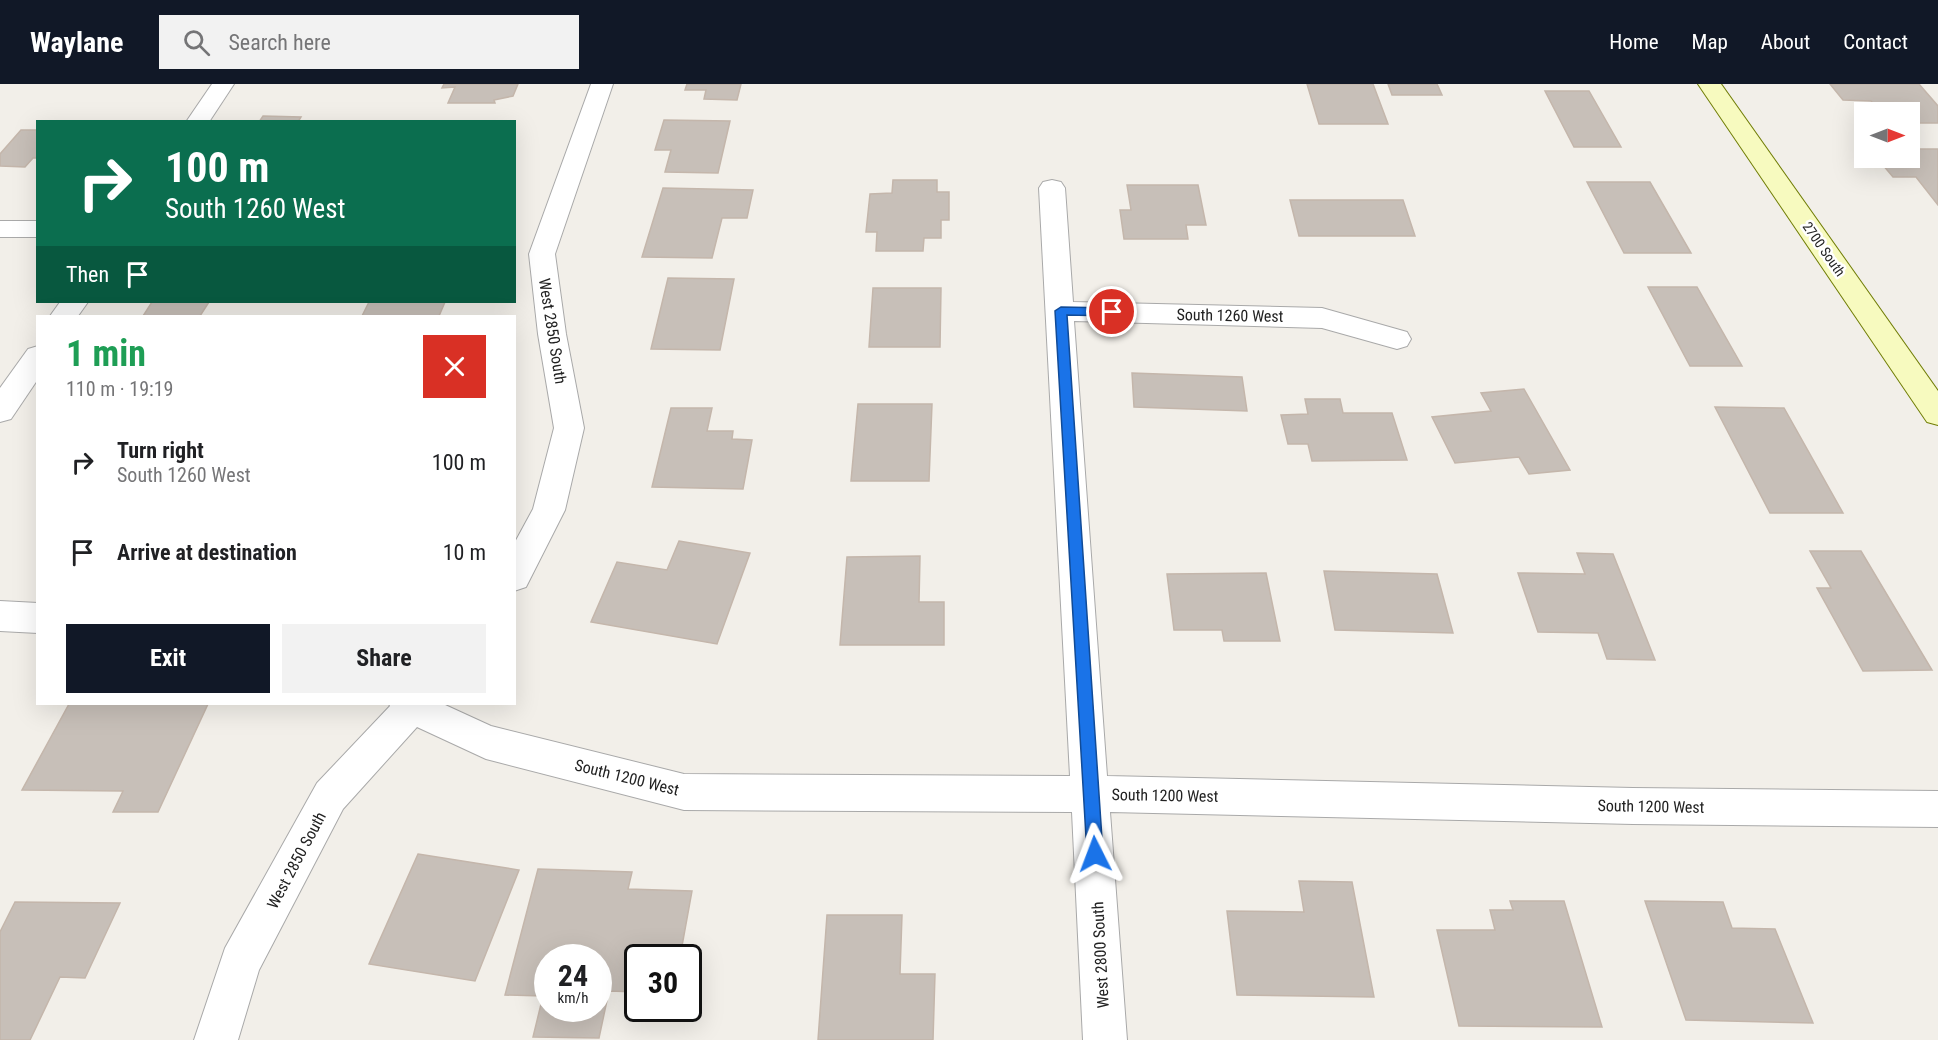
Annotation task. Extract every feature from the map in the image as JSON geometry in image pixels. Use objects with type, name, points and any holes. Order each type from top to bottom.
[{"type":"main road","name":"2700 South","points":[[1709,84],[1938,414]]},
{"type":"street","points":[[198,120],[223,84]]},
{"type":"street","name":"West 2850 South","points":[[516,573],[549,510],[569,428],[552,334],[542,254],[602,84]]},
{"type":"street","name":"West 2800 South","points":[[1052,188],[1105,1040]]},
{"type":"street","points":[[0,229],[36,229]]},
{"type":"street","name":"South 1260 West","points":[[1061,311],[1322,318],[1397,339]]},
{"type":"street","points":[[0,411],[36,359]]},
{"type":"street","points":[[0,616],[36,618]]},
{"type":"street","name":"West 2850 South","points":[[216,1040],[240,963],[330,796],[411,705]]},
{"type":"street","name":"South 1200 West","points":[[411,705],[486,742],[684,792],[1091,794],[1633,806],[1938,809]]},
{"type":"building","points":[[444,84],[518,84],[513,96],[494,100],[495,103],[448,103],[455,87],[442,88]]},
{"type":"building","points":[[687,84],[741,84],[737,100],[704,99],[706,90],[685,90]]},
{"type":"building","points":[[1307,84],[1373,84],[1388,124],[1319,124]]},
{"type":"building","points":[[1388,84],[1437,84],[1442,95],[1392,95]]},
{"type":"building","points":[[1830,84],[1919,84],[1938,106],[1938,123],[1920,123],[1920,102],[1843,100]]},
{"type":"building","points":[[1545,91],[1589,91],[1621,147],[1574,147]]},
{"type":"building","points":[[263,116],[301,117],[299,120],[260,120]]},
{"type":"building","points":[[664,120],[730,121],[718,173],[665,172],[671,150],[655,150]]},
{"type":"building","points":[[21,130],[36,130],[36,158],[33,158],[25,167],[0,166],[0,154]]},
{"type":"building","points":[[1920,149],[1938,149],[1938,205],[1916,177],[1893,177],[1885,168],[1920,168]]},
{"type":"building","points":[[893,180],[937,180],[937,192],[949,192],[949,220],[941,220],[941,238],[924,238],[923,251],[876,251],[877,232],[866,232],[870,194],[892,193]]},
{"type":"building","points":[[1587,182],[1650,182],[1691,253],[1624,253]]},
{"type":"building","points":[[1127,185],[1198,185],[1206,225],[1186,225],[1188,239],[1124,239],[1120,210],[1131,210]]},
{"type":"building","points":[[663,188],[753,190],[747,218],[722,218],[712,258],[642,257]]},
{"type":"building","points":[[1290,200],[1403,200],[1415,236],[1299,236]]},
{"type":"building","points":[[668,278],[734,279],[720,350],[651,349]]},
{"type":"building","points":[[1648,287],[1697,287],[1742,366],[1690,366]]},
{"type":"building","points":[[873,288],[941,288],[940,347],[869,347]]},
{"type":"building","points":[[151,303],[208,303],[201,315],[144,315]]},
{"type":"building","points":[[368,303],[445,303],[439,315],[362,315]]},
{"type":"building","points":[[1132,373],[1242,377],[1247,411],[1134,407]]},
{"type":"building","points":[[1524,389],[1570,470],[1529,474],[1519,457],[1455,463],[1432,417],[1491,411],[1481,393]]},
{"type":"building","points":[[1305,399],[1340,399],[1343,413],[1392,413],[1407,460],[1312,461],[1308,444],[1288,444],[1281,415],[1308,414]]},
{"type":"building","points":[[858,404],[932,404],[929,481],[851,481]]},
{"type":"building","points":[[1715,407],[1784,408],[1843,513],[1770,513]]},
{"type":"building","points":[[671,408],[712,408],[707,431],[733,431],[732,439],[752,440],[743,489],[652,487]]},
{"type":"building","points":[[679,541],[750,553],[717,644],[591,622],[617,562],[667,570]]},
{"type":"building","points":[[1810,551],[1861,551],[1932,670],[1863,671],[1817,588],[1831,588]]},
{"type":"building","points":[[1577,553],[1613,554],[1655,660],[1607,659],[1598,633],[1538,632],[1518,573],[1585,574]]},
{"type":"building","points":[[920,556],[919,602],[944,602],[944,645],[840,645],[847,557]]},
{"type":"building","points":[[1324,571],[1437,574],[1453,633],[1335,630]]},
{"type":"building","points":[[1266,573],[1280,641],[1224,641],[1222,630],[1174,630],[1167,574]]},
{"type":"building","points":[[68,705],[208,705],[158,812],[113,812],[123,791],[22,790]]},
{"type":"building","points":[[418,854],[519,870],[475,981],[369,964]]},
{"type":"building","points":[[538,869],[632,872],[628,889],[692,891],[682,944],[624,944],[624,992],[612,991],[612,944],[534,944],[534,996],[505,995]]},
{"type":"building","points":[[1299,881],[1352,882],[1374,997],[1237,995],[1227,911],[1304,912]]},
{"type":"building","points":[[1510,901],[1564,901],[1602,1027],[1459,1026],[1437,930],[1495,930],[1490,910],[1513,910]]},
{"type":"building","points":[[1645,901],[1723,902],[1732,928],[1775,929],[1813,1023],[1686,1020]]},
{"type":"building","points":[[15,902],[120,903],[85,978],[60,977],[30,1040],[0,1040],[0,932]]},
{"type":"building","points":[[827,915],[902,915],[900,974],[935,974],[933,1040],[818,1040]]},
{"type":"building","points":[[537,1022],[602,1022],[599,1038],[533,1037]]},
{"type":"route","points":[[1095,854],[1061,311],[1112,312]]}]
